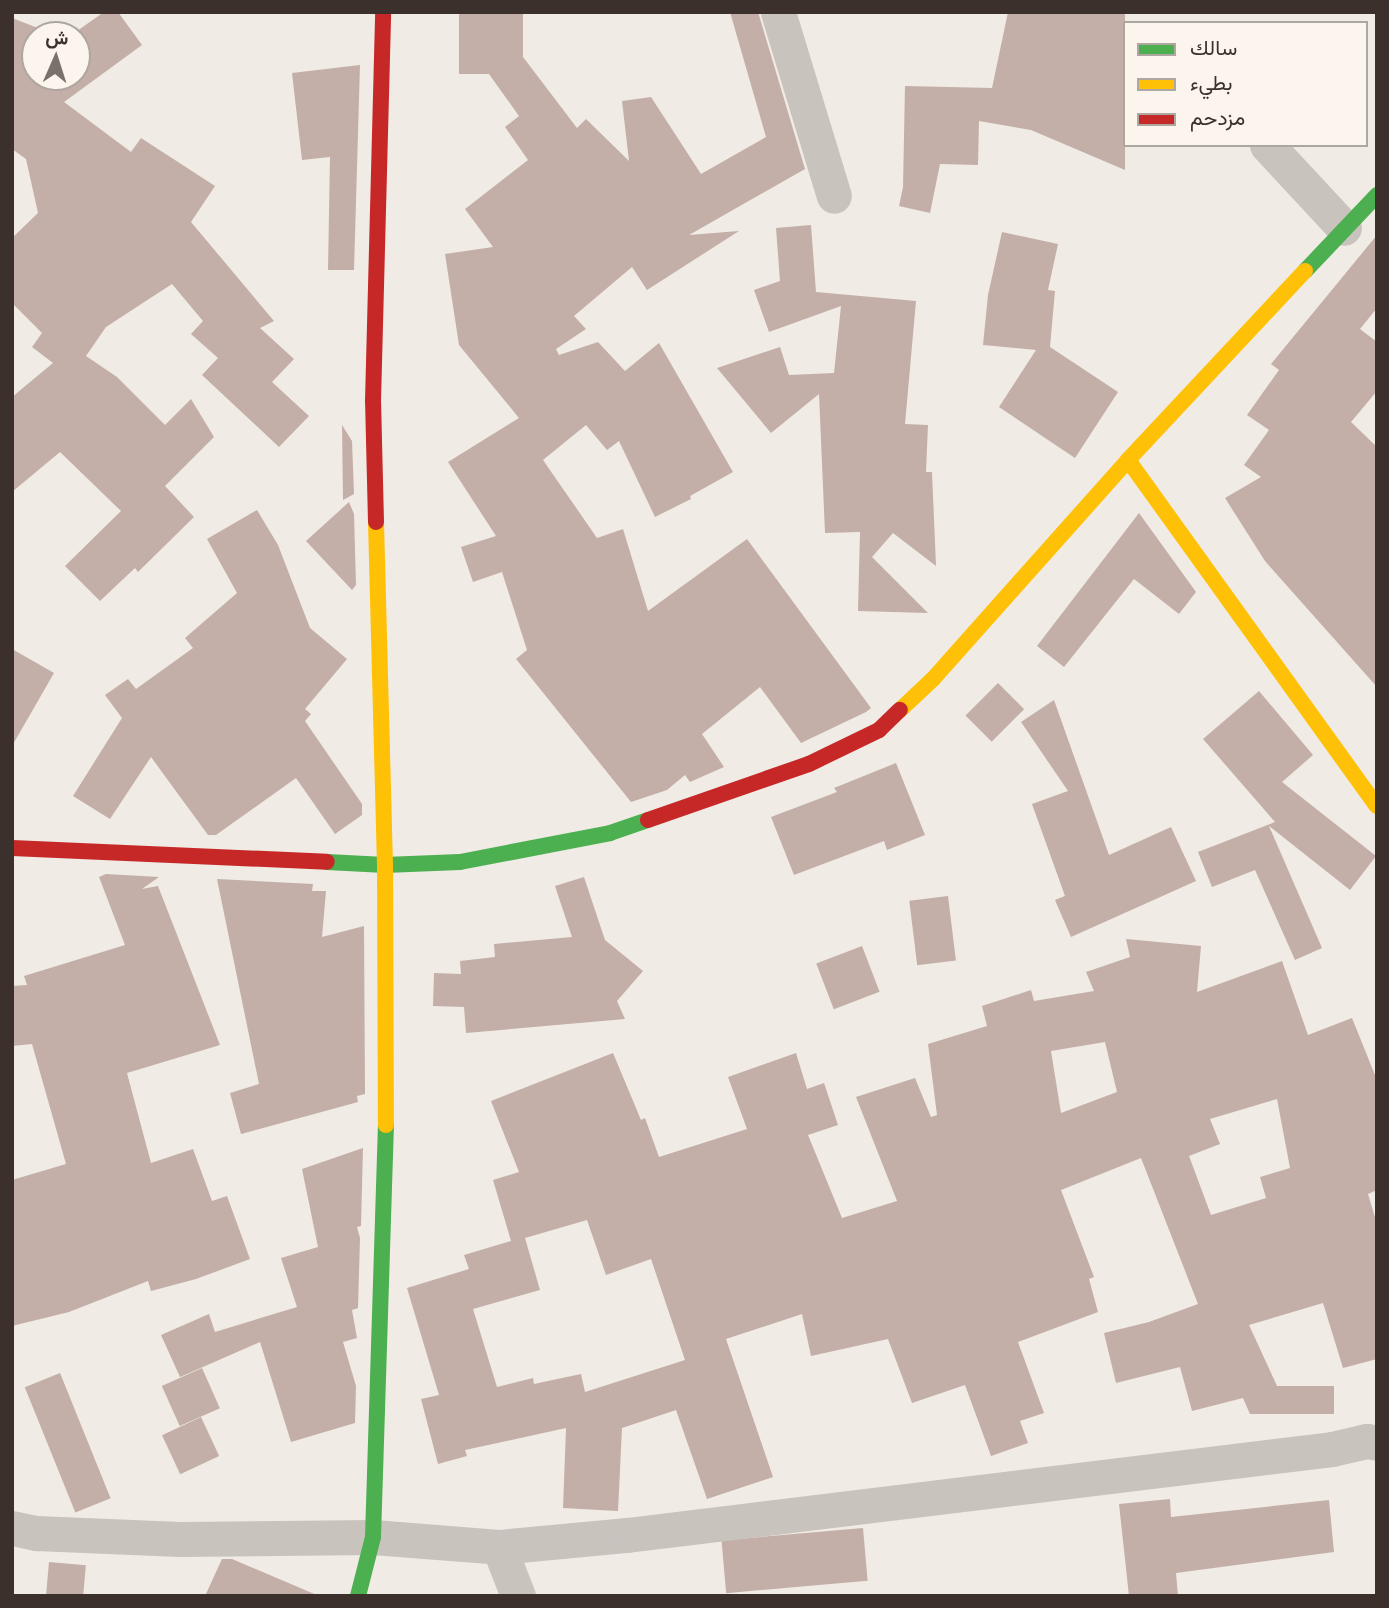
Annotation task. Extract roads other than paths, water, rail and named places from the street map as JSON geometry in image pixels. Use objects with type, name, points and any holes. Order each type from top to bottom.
[{"type":"street","points":[[358,1596],[373,1537],[387,1090],[385,865],[373,401],[383,12]]},
{"type":"street","points":[[778,12],[834,196]]},
{"type":"street","points":[[12,848],[385,865],[460,862],[610,833],[809,764],[879,730],[933,679],[1128,460],[1366,211],[1270,147]]},
{"type":"street","points":[[1128,460],[1377,806]]},
{"type":"street","points":[[12,1528],[36,1533],[180,1539],[373,1537],[499,1546],[627,1535],[1332,1449],[1367,1441],[1377,1443]]},
{"type":"street","points":[[499,1546],[517,1596]]}]
